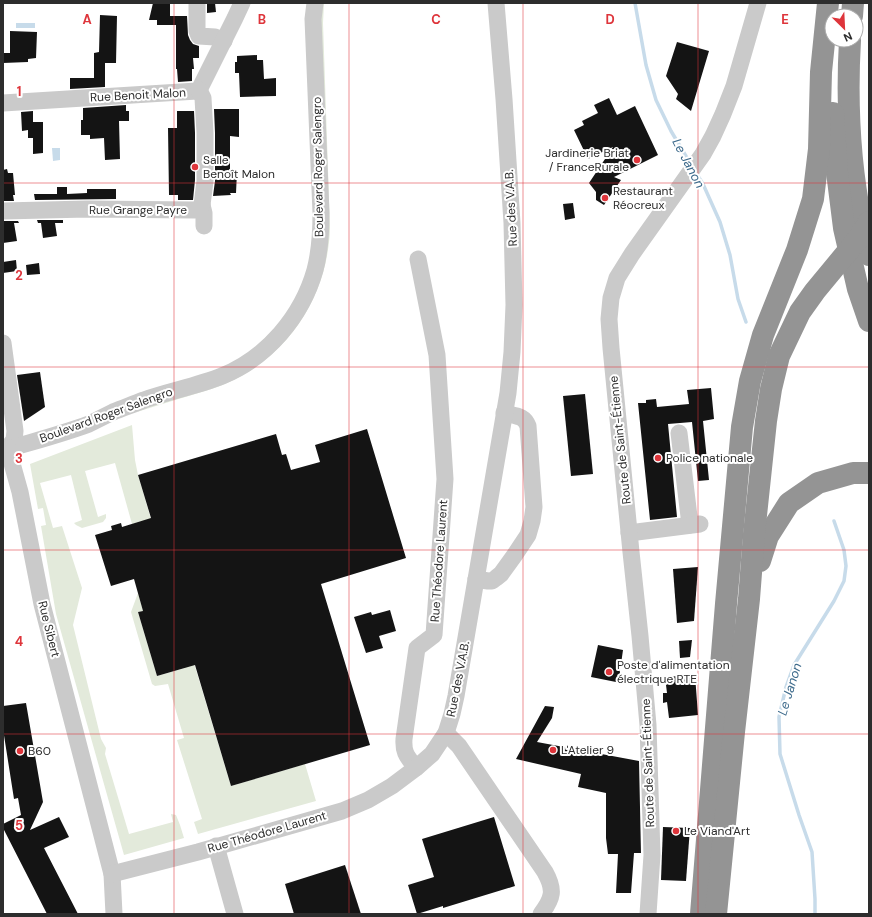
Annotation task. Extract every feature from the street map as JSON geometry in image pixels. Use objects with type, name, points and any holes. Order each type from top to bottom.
[{"type":"highway","points":[[701,914],[742,427],[750,381],[763,335],[797,250],[813,199],[819,149],[821,72],[828,3]]},
{"type":"highway","points":[[834,48],[832,93],[837,172],[843,221],[858,289],[869,321]]},
{"type":"highway","points":[[850,48],[850,128],[853,165],[860,214],[868,251]]},
{"type":"highway","points":[[716,914],[749,599],[754,534],[766,421],[771,389],[779,356],[800,312],[815,290],[858,239],[869,222]]},
{"type":"highway","points":[[749,599],[768,536],[790,503],[818,483],[853,473],[869,473]]},
{"type":"street","points":[[197,3],[197,31],[199,36],[215,37],[224,41]]},
{"type":"street","name":"Rue Benoit Malon","points":[[3,102],[197,91],[199,90],[242,3]]},
{"type":"street","name":"Boulevard Roger Salengro","points":[[5,450],[80,427],[127,407],[236,369],[269,346],[291,320],[300,307],[315,270],[321,234],[313,19],[315,3]]},
{"type":"street","name":"Rue des V.A.B.","points":[[416,768],[432,754],[446,733],[452,714],[508,393],[512,352],[514,297],[512,223],[496,3]]},
{"type":"street","name":"Route de Saint-Étienne","points":[[648,914],[652,855],[648,725],[611,348],[609,319],[611,298],[617,278],[632,254],[703,154],[713,136],[734,86],[758,3]]},
{"type":"street","name":"Rue Grange Payre","points":[[3,211],[87,209],[195,210],[199,208],[202,205],[204,181],[205,133],[203,98],[199,90]]},
{"type":"street","points":[[202,205],[204,213],[204,226]]},
{"type":"street","name":"Rue Théodore Laurent","points":[[112,874],[342,811],[368,800],[392,786],[416,768],[403,748],[418,648],[434,635],[445,479],[437,356],[418,259]]},
{"type":"street","points":[[3,343],[15,430],[14,440],[5,450]]},
{"type":"street","points":[[476,580],[492,581],[501,574],[528,535],[532,521],[534,507],[528,426],[523,418],[504,413]]},
{"type":"street","points":[[629,533],[695,525],[679,434]]},
{"type":"street","name":"Rue Sibert","points":[[5,450],[20,492],[42,604],[112,874],[114,914]]},
{"type":"street","points":[[446,733],[459,746],[550,880],[552,889],[550,899],[541,914]]},
{"type":"street","points":[[216,846],[235,914]]},
{"type":"green space","points":[[321,3],[324,3],[323,23],[330,228],[328,253],[322,277],[313,299],[301,320],[286,340],[269,357],[249,371],[219,386],[137,412],[141,409],[220,382],[314,290]]},
{"type":"green space","points":[[132,425],[138,475],[166,570],[141,521],[132,524],[115,463],[85,471],[98,517],[106,514],[106,518],[103,522],[82,528],[74,523],[82,520],[71,475],[40,483],[53,528],[62,526],[82,588],[73,625],[101,739],[106,748],[105,754],[129,834],[173,822],[171,814],[176,815],[184,838],[124,855],[56,614],[41,526],[46,525],[43,508],[38,509],[30,464]]},
{"type":"green space","points":[[138,593],[143,611],[138,612],[157,676],[185,668],[178,610],[231,786],[305,764],[316,801],[198,834],[194,822],[202,819],[177,740],[184,738],[168,684],[155,686],[152,684],[131,612]]},
{"type":"water","points":[[16,23],[35,23],[35,28],[16,28]]},
{"type":"water","points":[[52,148],[60,148],[60,160],[53,161]]},
{"type":"building","points":[[153,3],[170,3],[170,16],[187,16],[188,35],[190,40],[193,44],[199,46],[199,58],[193,58],[194,69],[192,69],[192,81],[178,82],[176,69],[176,25],[157,25],[157,20],[149,20]]},
{"type":"building","points":[[207,3],[215,3],[216,12],[207,13]]},
{"type":"building","points":[[100,15],[117,16],[116,63],[105,63],[105,87],[70,89],[70,78],[94,78],[94,53],[99,52]]},
{"type":"building","points":[[10,31],[37,32],[36,58],[28,59],[28,62],[3,63],[3,53],[10,53]]},
{"type":"building","points":[[677,42],[709,51],[691,111],[676,99],[678,94],[666,76]]},
{"type":"building","points":[[257,55],[257,60],[263,60],[264,79],[276,78],[276,96],[240,97],[239,73],[235,73],[235,62],[237,62],[237,56]]},
{"type":"building","points":[[609,98],[617,115],[635,106],[658,155],[614,177],[621,180],[604,205],[596,200],[596,192],[589,183],[613,147],[588,159],[574,130],[584,125],[582,121],[598,113],[594,105]]},
{"type":"building","points":[[126,105],[126,111],[129,111],[129,121],[119,121],[120,159],[105,160],[104,138],[90,139],[90,135],[81,135],[83,108]]},
{"type":"building","points":[[214,109],[239,109],[239,137],[230,136],[230,172],[237,172],[236,193],[230,193],[231,195],[213,196],[215,181]]},
{"type":"building","points":[[33,111],[33,122],[43,122],[43,153],[33,154],[33,138],[28,138],[28,130],[22,131],[21,112]]},
{"type":"building","points":[[177,111],[194,111],[195,180],[193,200],[178,200],[178,195],[169,195],[168,128],[177,128]]},
{"type":"building","points":[[7,169],[8,173],[13,173],[15,195],[13,195],[14,201],[3,201],[3,170]]},
{"type":"building","points":[[57,187],[67,187],[67,194],[87,193],[87,189],[116,189],[116,199],[35,200],[34,194],[57,194]]},
{"type":"building","points":[[573,203],[575,218],[565,220],[563,204]]},
{"type":"building","points":[[37,220],[63,220],[63,223],[55,223],[57,236],[43,238],[41,223],[38,223]]},
{"type":"building","points":[[3,221],[18,221],[19,223],[14,223],[17,241],[3,243]]},
{"type":"building","points":[[16,260],[17,271],[3,273],[3,262]]},
{"type":"building","points":[[39,263],[40,274],[27,275],[26,265]]},
{"type":"building","points":[[40,372],[45,407],[24,421],[17,375]]},
{"type":"building","name":"Police nationale","points":[[711,388],[714,419],[703,421],[709,480],[698,481],[692,422],[668,424],[677,517],[650,520],[638,403],[646,403],[646,400],[656,399],[657,407],[689,404],[687,390]]},
{"type":"building","points":[[585,394],[593,474],[571,476],[563,396]]},
{"type":"building","points":[[367,429],[406,558],[321,584],[370,745],[231,786],[195,665],[157,676],[138,612],[143,611],[134,579],[111,586],[95,535],[112,530],[111,526],[121,523],[122,527],[151,518],[138,475],[276,434],[282,455],[286,454],[291,470],[320,462],[315,445]]},
{"type":"building","points":[[698,567],[694,621],[677,623],[673,569]]},
{"type":"building","points":[[390,610],[396,631],[379,636],[383,648],[366,653],[354,617],[371,612],[372,615]]},
{"type":"building","points":[[692,640],[690,657],[680,658],[679,641]]},
{"type":"building","points":[[598,645],[623,650],[621,664],[619,664],[621,683],[591,677]]},
{"type":"building","points":[[695,675],[698,715],[669,718],[667,702],[663,703],[663,693],[667,693],[665,677]]},
{"type":"building","points":[[26,703],[43,802],[30,830],[59,817],[69,837],[44,848],[78,914],[47,914],[3,828],[3,824],[21,815],[18,798],[14,799],[3,729],[3,706]]},
{"type":"building","points":[[545,706],[554,707],[552,718],[537,742],[639,761],[641,853],[634,853],[631,893],[616,893],[618,854],[608,854],[606,838],[606,793],[578,787],[581,774],[516,759]]},
{"type":"building","points":[[494,817],[515,886],[443,908],[443,906],[417,914],[408,885],[434,877],[422,839]]},
{"type":"building","points":[[663,827],[690,828],[686,881],[661,880]]},
{"type":"building","points":[[345,865],[361,914],[294,914],[285,884]]},
{"type":"waterway","name":"Le Janon","points":[[635,3],[646,65],[656,100],[671,131],[690,163]]},
{"type":"waterway","name":"Le Janon","points":[[696,173],[703,184],[720,222],[730,255],[738,299],[746,322]]},
{"type":"waterway","name":"Le Janon","points":[[815,914],[812,852],[780,754],[779,717],[786,687],[794,665],[834,601],[844,581],[846,566],[844,550],[834,521]]},
{"type":"place","name":"Jardinerie Briat / FranceRurale","points":[[637,160]]},
{"type":"place","name":"Salle Benoît Malon","points":[[195,167]]},
{"type":"place","name":"Restaurant Réocreux","points":[[605,198]]},
{"type":"place","name":"Police nationale","points":[[658,458]]},
{"type":"place","name":"Poste d'alimentation électrique RTE","points":[[609,672]]},
{"type":"place","name":"L'Atelier 9","points":[[553,750]]},
{"type":"place","name":"B60","points":[[20,751]]},
{"type":"place","name":"Le Viand'Art","points":[[676,831]]}]
